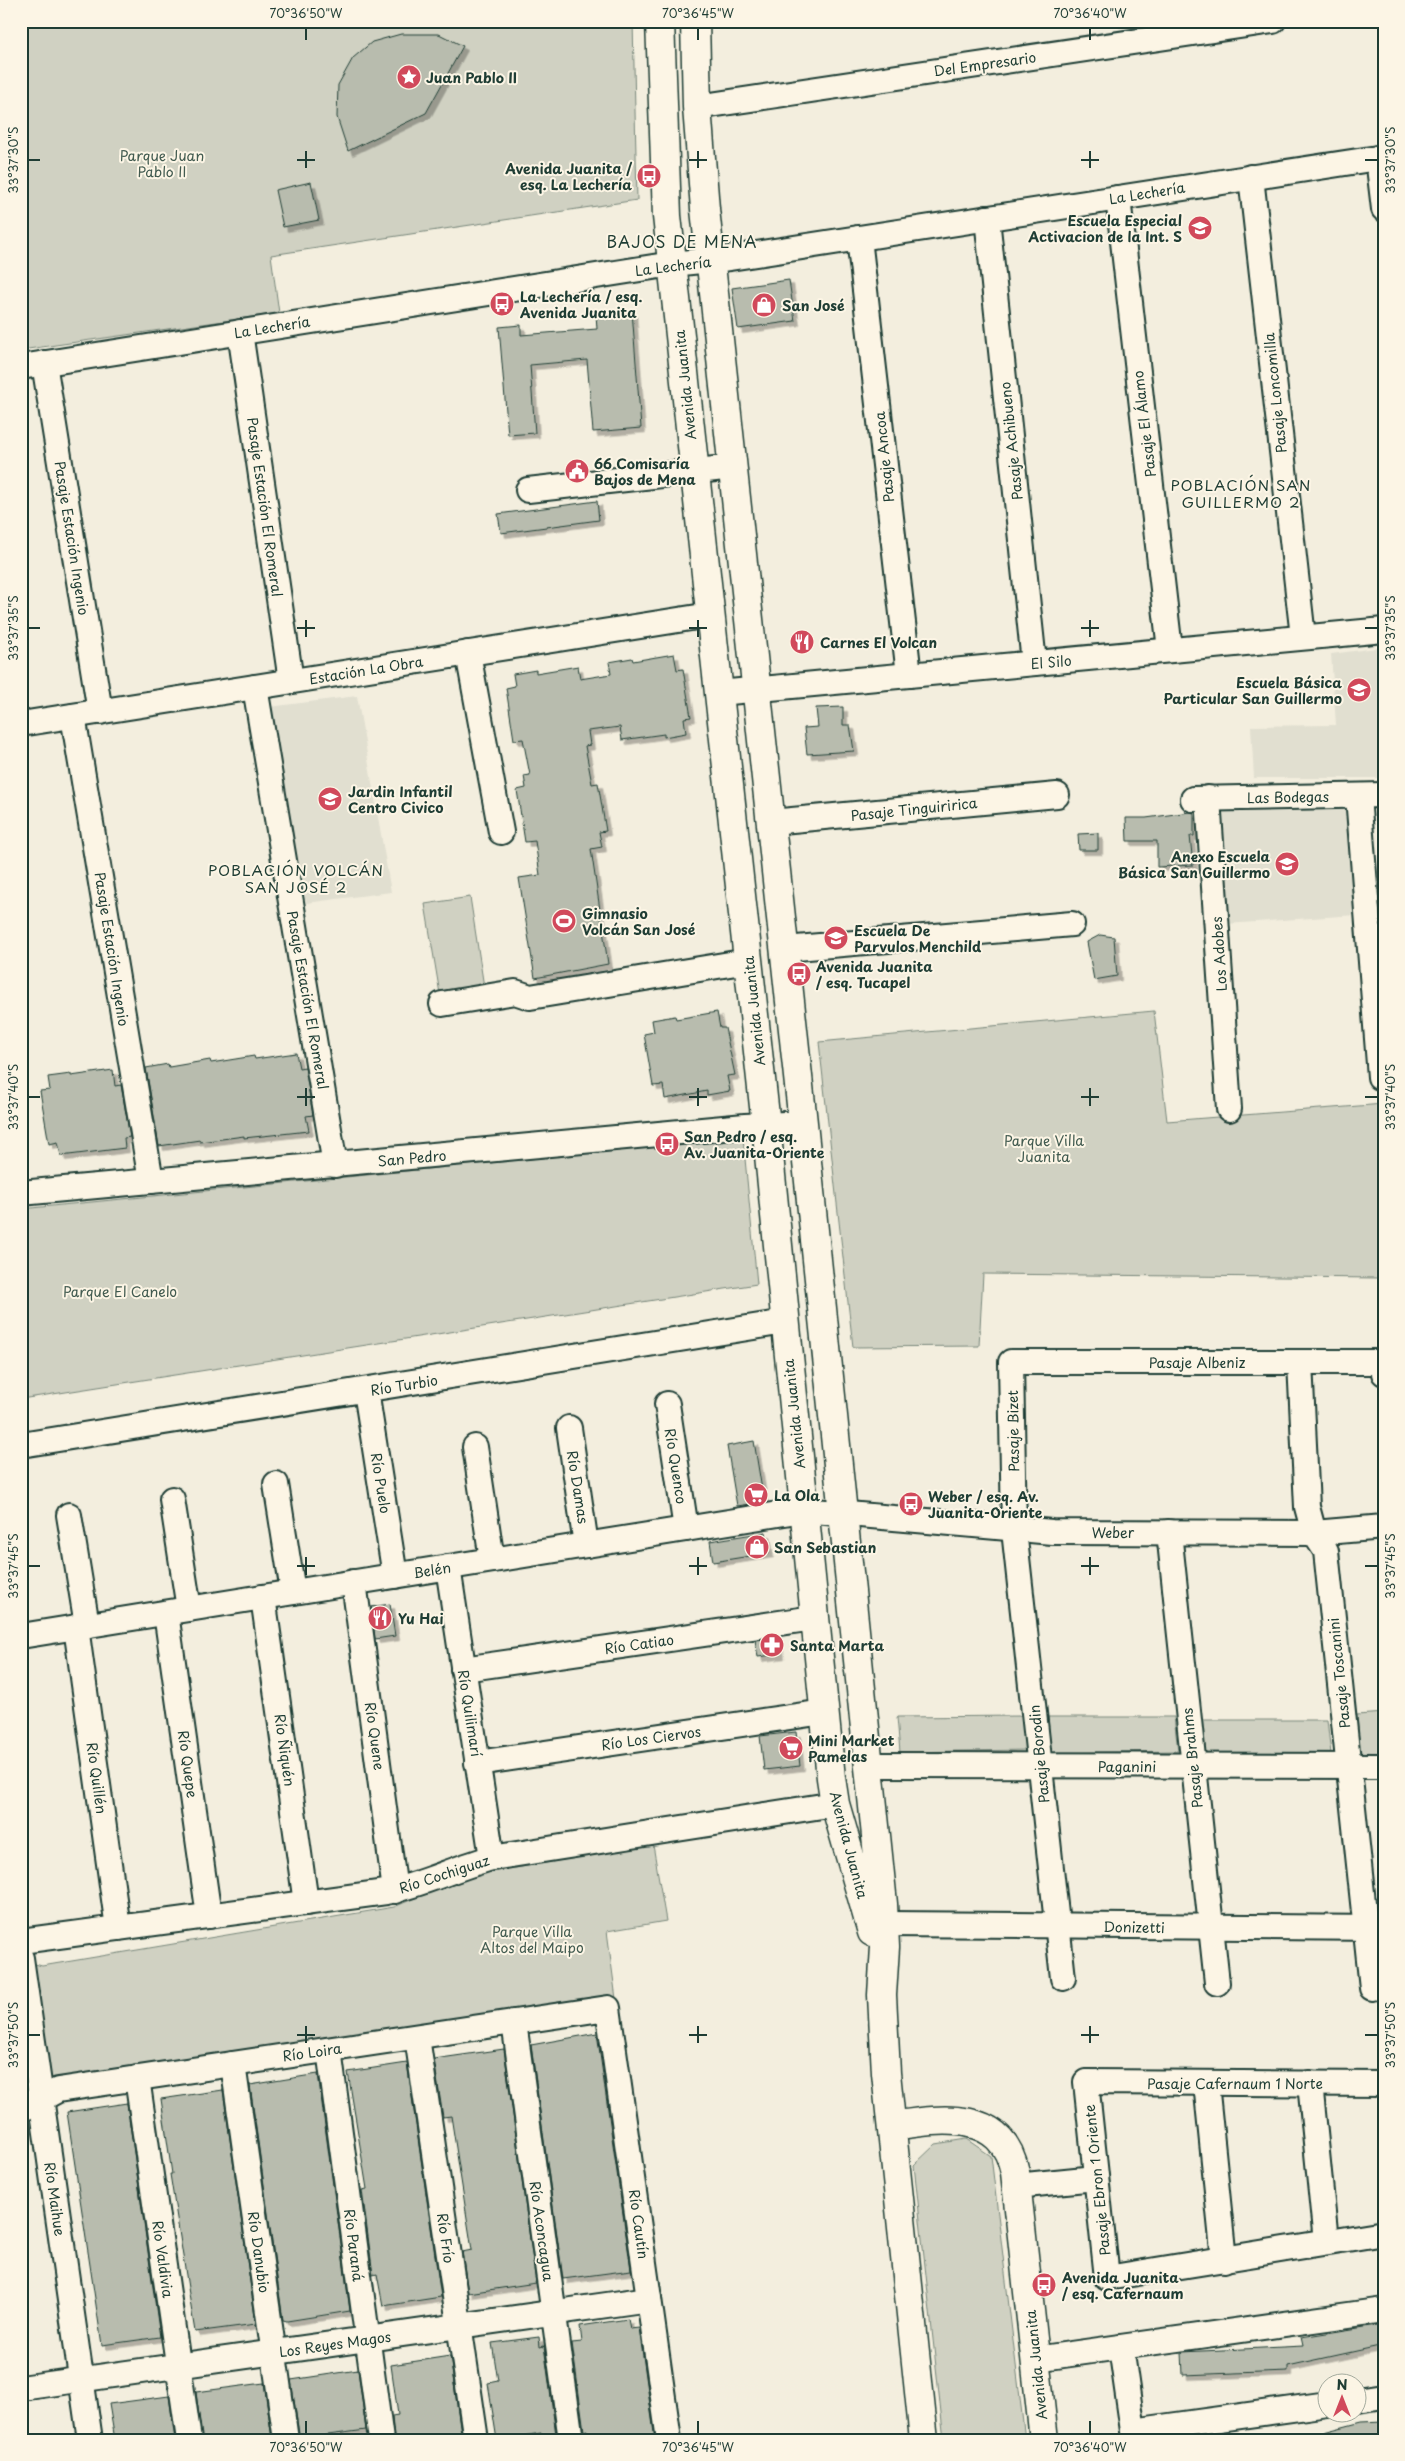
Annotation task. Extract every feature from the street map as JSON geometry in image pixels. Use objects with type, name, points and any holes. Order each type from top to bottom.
[{"type":"main road","name":"Avenida Juanita","points":[[660,21],[665,171],[672,264],[766,1124],[824,1712],[836,1804],[868,1913],[882,1995],[892,2126],[924,2440]]},
{"type":"main road","name":"Avenida Juanita","points":[[695,21],[696,107],[711,261],[785,949],[869,1765],[884,1924],[882,1995]]},
{"type":"main road","name":"Avenida Juanita","points":[[892,2126],[946,2120],[979,2125],[997,2137],[1009,2153],[1016,2186],[1044,2440]]},
{"type":"street","name":"Del Empresario","points":[[696,107],[1273,21]]},
{"type":"street","name":"La Lechería","points":[[33,365],[672,264],[711,261],[1381,157]]},
{"type":"street","points":[[1381,157],[1384,208]]},
{"type":"street","name":"Pasaje Loncomilla","points":[[1251,178],[1303,638]]},
{"type":"street","name":"Pasaje El Álamo","points":[[1118,198],[1170,650]]},
{"type":"street","name":"Pasaje Achibueno","points":[[987,218],[1034,663]]},
{"type":"street","name":"Pasaje Ancoa","points":[[859,238],[909,675]]},
{"type":"street","name":"Pasaje Estación El Romeral","points":[[240,332],[291,681]]},
{"type":"street","name":"Pasaje Estación Ingenio","points":[[33,365],[100,712]]},
{"type":"street","points":[[528,490],[733,467]]},
{"type":"street","name":"Estación La Obra","points":[[21,724],[710,614]]},
{"type":"street","name":"El Silo","points":[[719,693],[1384,630]]},
{"type":"street","points":[[468,653],[501,832]]},
{"type":"street","name":"Pasaje Estación El Romeral","points":[[255,687],[335,1165]]},
{"type":"street","name":"Pasaje Estación Ingenio","points":[[73,716],[151,1181]]},
{"type":"street","name":"Pasaje Tinguiririca","points":[[771,822],[1057,795]]},
{"type":"street","name":"Las Bodegas","points":[[1201,799],[1384,795]]},
{"type":"street","points":[[1358,796],[1378,981],[1380,1077]]},
{"type":"street","name":"Los Adobes","points":[[1201,799],[1229,1109]]},
{"type":"street","points":[[785,949],[1072,924]]},
{"type":"street","points":[[442,1004],[515,992],[530,997],[748,962]]},
{"type":"street","name":"San Pedro","points":[[21,1193],[766,1124],[803,1123]]},
{"type":"street","name":"Río Turbio","points":[[21,1445],[786,1322]]},
{"type":"street","name":"Pasaje Albeniz","points":[[1011,1362],[1300,1362],[1383,1368]]},
{"type":"street","name":"Pasaje Bizet","points":[[1011,1362],[1014,1530]]},
{"type":"street","name":"Pasaje Toscanini","points":[[1300,1362],[1307,1507],[1314,1532],[1326,1552],[1349,1766],[1375,1928],[1372,1988]]},
{"type":"street","name":"Río Puelo","points":[[366,1391],[395,1576]]},
{"type":"street","name":"Río Quenco","points":[[667,1404],[686,1529]]},
{"type":"street","name":"Río Damas","points":[[569,1428],[586,1545]]},
{"type":"street","points":[[475,1447],[492,1560]]},
{"type":"street","points":[[276,1484],[293,1592]]},
{"type":"street","points":[[172,1499],[189,1609]]},
{"type":"street","name":"Belén","points":[[21,1636],[803,1510],[844,1515]]},
{"type":"street","name":"Río Quillén","points":[[70,1515],[118,1928]]},
{"type":"street","name":"Weber","points":[[844,1515],[1014,1530],[1314,1532],[1384,1527]]},
{"type":"street","name":"Pasaje Borodin","points":[[1014,1530],[1063,1978]]},
{"type":"street","name":"Pasaje Brahms","points":[[1169,1532],[1192,1766],[1217,1983]]},
{"type":"street","name":"Río Quilimarí","points":[[448,1567],[492,1858]]},
{"type":"street","name":"Río Quene","points":[[354,1582],[395,1891]]},
{"type":"street","name":"Río Ñiquén","points":[[263,1597],[306,1903]]},
{"type":"street","name":"Río Quepe","points":[[166,1612],[209,1916]]},
{"type":"street","name":"Río Catiao","points":[[463,1669],[814,1618]]},
{"type":"street","name":"Río Los Ciervos","points":[[478,1763],[824,1712]]},
{"type":"street","name":"Paganini","points":[[869,1765],[1384,1766]]},
{"type":"street","name":"Río Cochiguaz","points":[[21,1941],[395,1891],[492,1858],[836,1804]]},
{"type":"street","name":"Donizetti","points":[[884,1924],[1375,1928]]},
{"type":"street","name":"Río Maihue","points":[[21,1958],[31,2105],[81,2380],[90,2440]]},
{"type":"street","name":"Río Loira","points":[[31,2105],[58,2090],[608,2008]]},
{"type":"street","name":"Río Cautín","points":[[608,2008],[670,2440]]},
{"type":"street","name":"Río Aconcagua","points":[[514,2022],[571,2440]]},
{"type":"street","name":"Río Frío","points":[[417,2037],[476,2440]]},
{"type":"street","name":"Río Paraná","points":[[329,2050],[366,2339],[381,2440]]},
{"type":"street","name":"Río Danubio","points":[[233,2064],[286,2440]]},
{"type":"street","name":"Río Valdivia","points":[[138,2078],[189,2440]]},
{"type":"street","name":"Pasaje Cafernaum 1 Norte","points":[[1086,2082],[1384,2084]]},
{"type":"street","name":"Pasaje Ebron 1 Oriente","points":[[1086,2082],[1107,2278],[1224,2260]]},
{"type":"street","points":[[1206,2083],[1224,2260],[1384,2233]]},
{"type":"street","points":[[1310,2083],[1326,2242]]},
{"type":"street","points":[[1016,2186],[1096,2178]]},
{"type":"street","name":"Los Reyes Magos","points":[[21,2388],[649,2299]]},
{"type":"street","points":[[1035,2359],[1384,2310]]},
{"type":"street","points":[[1121,2347],[1133,2431],[1318,2405]]},
{"type":"street","points":[[1368,2398],[1384,2396]]},
{"type":"shaded area","name":"Escuela Básica Particular San Guillermo","points":[[1384,647],[1384,778],[1254,778],[1251,726],[1336,725],[1331,654]]},
{"type":"shaded area","name":"Jardin Infantil Centro Civico","points":[[357,696],[391,892],[306,903],[269,707]]},
{"type":"shaded area","name":"Anexo Escuela Básica San Guillermo","points":[[1347,809],[1356,915],[1226,924],[1221,812]]},
{"type":"green space","name":"Parque Juan Pablo II","points":[[21,21],[633,21],[637,200],[271,255],[279,313],[21,350]]},
{"type":"green space","points":[[470,897],[484,987],[440,994],[425,904]]},
{"type":"green space","name":"Parque Villa Juanita","points":[[1154,1011],[1167,1121],[1384,1104],[1384,1320],[1379,1278],[983,1274],[979,1346],[853,1347],[819,1042]]},
{"type":"green space","name":"Parque El Canelo","points":[[743,1138],[757,1284],[21,1399],[21,1209]]},
{"type":"green space","points":[[1384,1713],[1384,1752],[1360,1754],[1357,1715]]},
{"type":"green space","points":[[1023,1716],[1026,1750],[900,1752],[897,1717]]},
{"type":"green space","points":[[1048,1717],[1174,1717],[1178,1751],[1051,1753]]},
{"type":"green space","points":[[1201,1720],[1327,1720],[1331,1754],[1204,1755]]},
{"type":"green space","name":"Parque Villa Altos del Maipo","points":[[653,1845],[666,1921],[607,1931],[616,1999],[57,2084],[21,2095],[21,1960],[42,1966],[394,1907],[467,1876]]},
{"type":"green space","points":[[966,2139],[991,2156],[1025,2440],[944,2440],[914,2165],[936,2144]]},
{"type":"building","points":[[401,34],[439,34],[463,46],[426,113],[348,151],[337,117],[338,85],[353,58],[372,42]]},
{"type":"building","points":[[311,182],[319,220],[283,227],[275,190]]},
{"type":"building","name":"San José","points":[[789,280],[795,321],[738,329],[732,288]]},
{"type":"building","points":[[632,311],[641,428],[593,432],[587,360],[530,365],[535,433],[508,435],[499,327],[521,325],[521,335],[597,329],[596,314]]},
{"type":"building","points":[[597,501],[599,520],[501,533],[498,514]]},
{"type":"building","points":[[674,654],[677,670],[683,669],[691,717],[684,718],[686,733],[664,737],[664,734],[622,740],[620,727],[588,731],[590,745],[585,746],[592,784],[598,783],[606,831],[599,832],[602,847],[591,849],[608,964],[535,978],[519,878],[540,875],[535,841],[525,842],[517,790],[526,788],[524,776],[530,775],[523,739],[514,740],[506,688],[515,686],[513,674],[536,670],[536,673],[578,666],[580,679],[611,674],[609,662],[632,658],[633,661]]},
{"type":"building","points":[[843,707],[843,725],[850,725],[854,751],[807,754],[804,728],[818,727],[816,708]]},
{"type":"building","points":[[1194,813],[1194,836],[1190,836],[1193,865],[1157,867],[1157,841],[1127,841],[1126,818],[1146,818]]},
{"type":"building","points":[[1098,833],[1098,850],[1079,850],[1078,834]]},
{"type":"building","points":[[1100,935],[1114,937],[1117,976],[1094,980],[1087,942]]},
{"type":"building","points":[[717,1012],[720,1028],[725,1028],[735,1075],[727,1076],[730,1091],[707,1095],[707,1091],[665,1099],[663,1085],[653,1086],[644,1034],[654,1032],[652,1020],[675,1016],[676,1019]]},
{"type":"building","points":[[296,1053],[299,1068],[305,1067],[313,1115],[306,1116],[309,1131],[244,1138],[244,1136],[200,1142],[200,1140],[159,1146],[146,1068],[168,1064],[169,1067],[210,1060],[211,1063],[254,1056],[255,1059]]},
{"type":"building","points":[[113,1070],[115,1086],[121,1085],[130,1137],[124,1138],[125,1148],[61,1156],[58,1142],[49,1144],[40,1091],[50,1090],[48,1077]]},
{"type":"building","points":[[754,1441],[764,1502],[737,1506],[727,1446]]},
{"type":"building","points":[[766,1532],[769,1553],[713,1562],[710,1541]]},
{"type":"building","points":[[390,1604],[395,1636],[375,1639],[371,1607]]},
{"type":"building","points":[[777,1637],[780,1654],[758,1657],[755,1640]]},
{"type":"building","points":[[796,1732],[800,1766],[764,1770],[760,1736]]},
{"type":"building","points":[[597,2033],[631,2270],[563,2279],[531,2045]]},
{"type":"building","points":[[504,2049],[536,2283],[468,2293],[462,2252],[472,2250],[451,2116],[443,2117],[434,2059]]},
{"type":"building","points":[[407,2063],[441,2297],[383,2306],[377,2274],[373,2275],[362,2190],[367,2189],[348,2072]]},
{"type":"building","points":[[318,2074],[350,2311],[287,2321],[283,2320],[250,2085]]},
{"type":"building","points":[[223,2090],[256,2324],[195,2332],[170,2174],[172,2174],[161,2099]]},
{"type":"building","points":[[127,2103],[160,2337],[102,2345],[67,2112]]},
{"type":"building","points":[[628,2319],[630,2329],[639,2328],[655,2440],[588,2440],[587,2430],[584,2431],[572,2343],[582,2342],[580,2326]]},
{"type":"building","points":[[1384,2324],[1384,2345],[1288,2366],[1288,2371],[1183,2375],[1182,2352],[1303,2346],[1301,2337]]},
{"type":"building","points":[[539,2337],[540,2347],[544,2346],[556,2435],[542,2437],[541,2433],[497,2440],[488,2383],[498,2381],[492,2343]]},
{"type":"building","points":[[450,2356],[462,2440],[394,2440],[392,2416],[398,2415],[391,2365]]},
{"type":"building","points":[[358,2370],[366,2430],[305,2438],[304,2434],[299,2434],[291,2380]]},
{"type":"building","points":[[264,2383],[272,2439],[202,2440],[196,2392]]},
{"type":"building","points":[[169,2396],[175,2440],[115,2440],[109,2404]]},
{"type":"building","points":[[1384,2421],[1384,2440],[1316,2440],[1316,2434],[1354,2424],[1368,2424],[1368,2422]]},
{"type":"place","name":"Juan Pablo II","points":[[409,77]]},
{"type":"place","name":"Avenida Juanita / esq. La Lechería","points":[[649,176]]},
{"type":"place","name":"Escuela Especial Activacion de la Int. S","points":[[1200,228]]},
{"type":"place","name":"La Lechería / esq. Avenida Juanita","points":[[502,304]]},
{"type":"place","name":"San José","points":[[764,305]]},
{"type":"place","name":"66 Comisaría Bajos de Mena","points":[[577,471]]},
{"type":"place","name":"Carnes El Volcan","points":[[802,642]]},
{"type":"place","name":"Escuela Básica Particular San Guillermo","points":[[1359,690]]},
{"type":"place","name":"Jardin Infantil Centro Civico","points":[[330,799]]},
{"type":"place","name":"Anexo Escuela Básica San Guillermo","points":[[1287,864]]},
{"type":"place","name":"Gimnasio Volcán San José","points":[[564,921]]},
{"type":"place","name":"Escuela De Parvulos Menchild","points":[[836,938]]},
{"type":"place","name":"Avenida Juanita / esq. Tucapel","points":[[799,974]]},
{"type":"place","name":"San Pedro / esq. Av. Juanita-Oriente","points":[[667,1144]]},
{"type":"place","name":"La Ola","points":[[756,1495]]},
{"type":"place","name":"Weber / esq. Av. Juanita-Oriente","points":[[911,1504]]},
{"type":"place","name":"San Sebastian","points":[[757,1547]]},
{"type":"place","name":"Yu Hai","points":[[380,1618]]},
{"type":"place","name":"Santa Marta","points":[[772,1645]]},
{"type":"place","name":"Mini Market Pamelas","points":[[791,1748]]},
{"type":"place","name":"Avenida Juanita / esq. Cafernaum","points":[[1044,2285]]},
{"type":"district","name":"BAJOS DE MENA","points":[[682,241]]},
{"type":"district","name":"POBLACIÓN SAN GUILLERMO 2","points":[[1241,492]]},
{"type":"district","name":"POBLACIÓN VOLCÁN SAN JOSÉ 2","points":[[296,878]]}]
